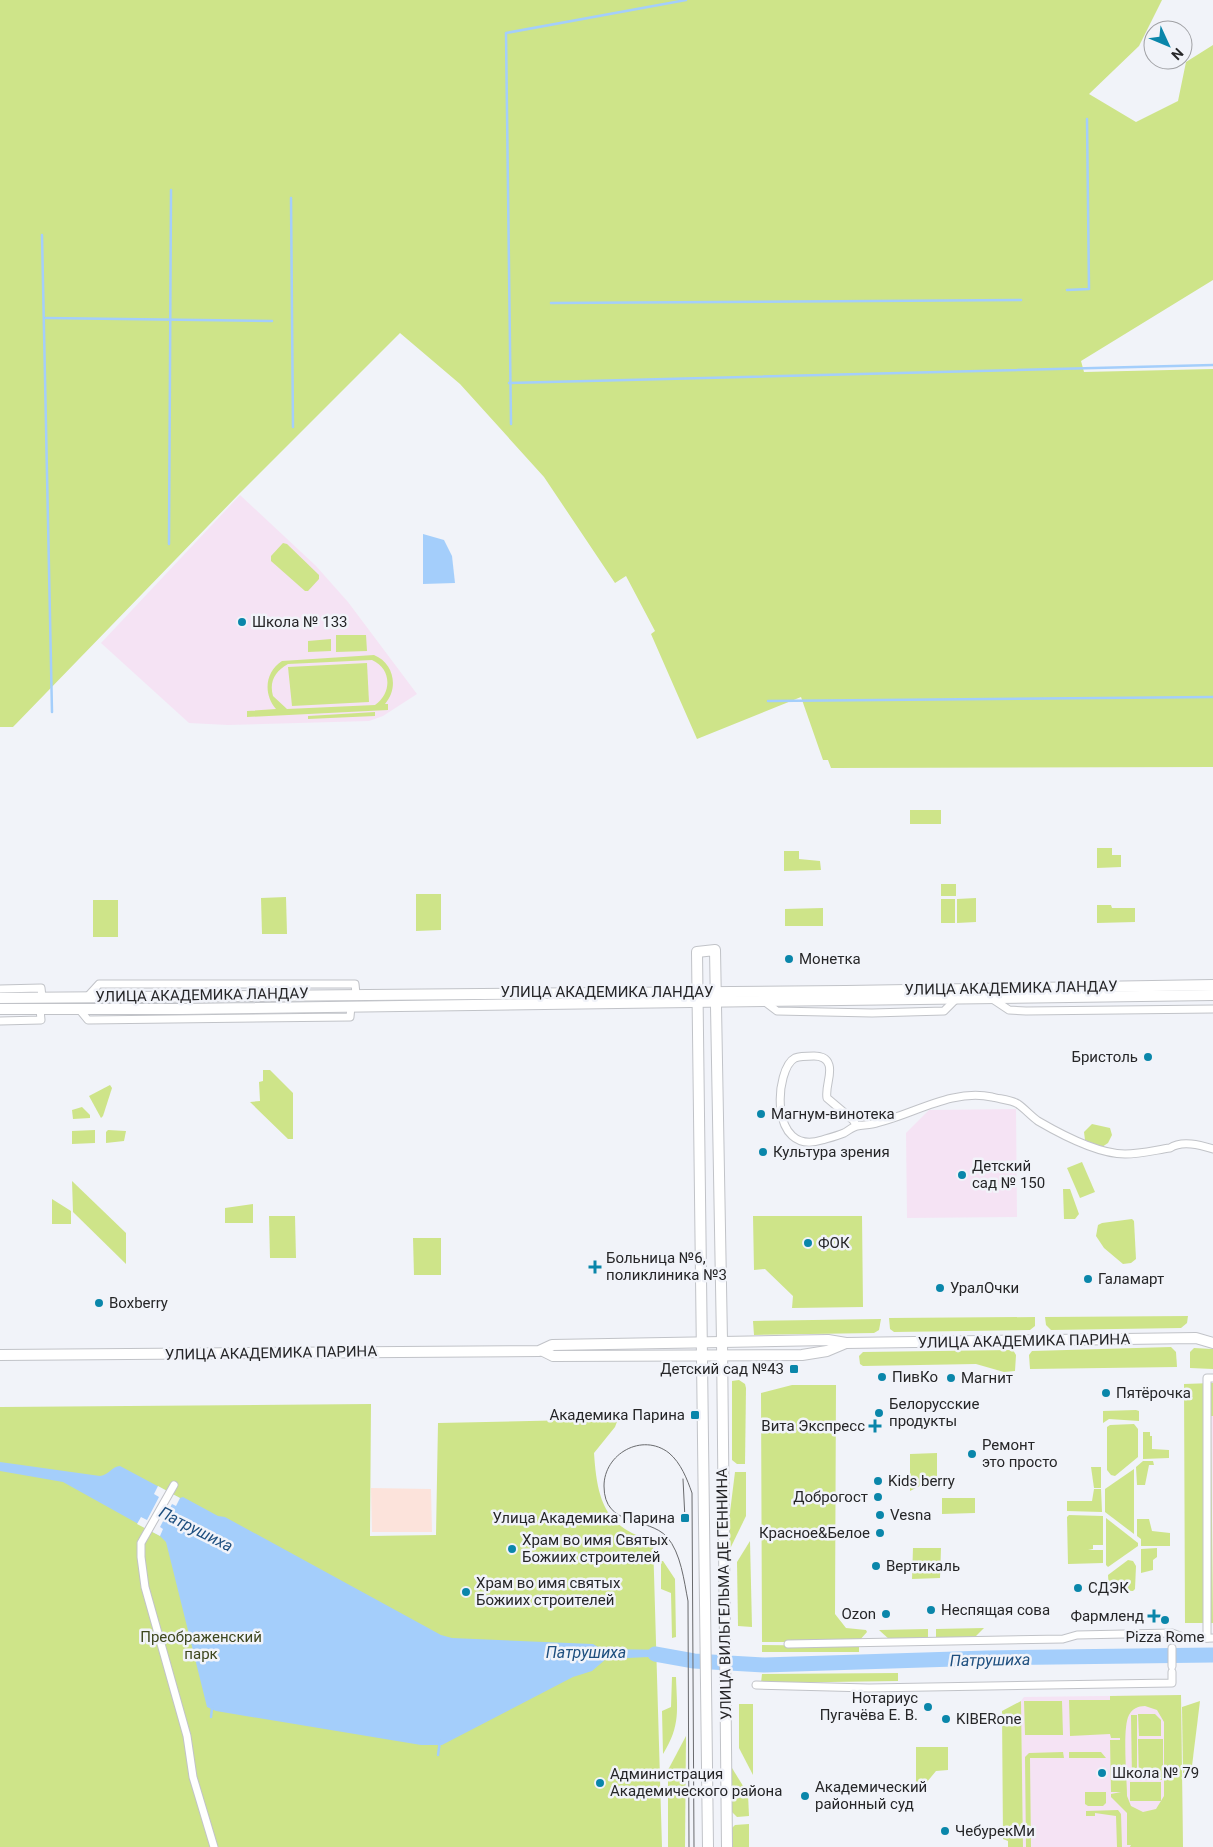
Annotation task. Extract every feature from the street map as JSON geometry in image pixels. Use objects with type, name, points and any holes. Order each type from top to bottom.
[{"type":"street","name":"УЛИЦА ВИЛЬГЕЛЬМА ДЕ ГЕННИНА","points":[[708,1847],[697,952],[714,950],[722,1341],[727,1847]]},
{"type":"street","name":"УЛИЦА АКАДЕМИКА ЛАНДАУ","points":[[0,1009],[351,1006],[1213,985]]},
{"type":"street","points":[[0,989],[42,992]]},
{"type":"street","name":"УЛИЦА АКАДЕМИКА ЛАНДАУ","points":[[0,998],[42,992],[88,996],[356,989],[697,997]]},
{"type":"street","name":"УЛИЦА АКАДЕМИКА ЛАНДАУ","points":[[715,996],[764,1001],[1213,995]]},
{"type":"street","points":[[991,998],[1009,1010],[1026,1012],[1213,1009]]},
{"type":"street","points":[[79,1008],[88,1020],[350,1017],[351,1006]]},
{"type":"street","points":[[0,1021],[40,1020],[40,1008]]},
{"type":"street","points":[[857,1126],[853,1120],[826,1098],[829,1065],[826,1060],[820,1056],[808,1056],[795,1058],[788,1065],[784,1075],[781,1108],[782,1123],[788,1133],[802,1140],[816,1142],[844,1134],[857,1126],[872,1124],[949,1099],[971,1095],[991,1097],[1018,1104],[1038,1121],[1088,1147],[1123,1154],[1170,1148],[1176,1144],[1197,1144],[1213,1149]]},
{"type":"street","name":"УЛИЦА АКАДЕМИКА ПАРИНА","points":[[0,1356],[543,1350],[552,1345],[722,1341],[828,1340],[846,1343],[1202,1339],[1213,1335]]},
{"type":"street","name":"УЛИЦА АКАДЕМИКА ПАРИНА","points":[[1202,1339],[1213,1343]]},
{"type":"street","name":"УЛИЦА АКАДЕМИКА ПАРИНА","points":[[543,1350],[553,1356],[802,1355],[828,1351],[846,1343]]},
{"type":"street","points":[[788,1644],[1055,1640],[1077,1634],[1172,1636],[1188,1639],[1210,1638],[1207,1378],[1213,1378]]},
{"type":"street","points":[[174,1485],[141,1543],[141,1557],[145,1587],[188,1736],[193,1777],[214,1847]]},
{"type":"street","points":[[756,1685],[869,1688],[1172,1683],[1172,1648]]},
{"type":"shaded area","name":"Школа № 133","points":[[240,495],[316,566],[348,602],[417,694],[383,716],[369,721],[228,725],[189,723],[101,643]]},
{"type":"shaded area","name":"Детский сад № 150","points":[[1016,1109],[1017,1217],[907,1218],[906,1133],[929,1110]]},
{"type":"shaded area","points":[[1211,1416],[1213,1416],[1213,1564],[1212,1498]]},
{"type":"shaded area","points":[[371,1488],[431,1489],[432,1532],[372,1532]]},
{"type":"shaded area","name":"Школа № 79","points":[[1181,1695],[1183,1847],[1023,1847],[1021,1701],[1024,1697]]},
{"type":"green space","points":[[0,0],[1162,0],[1152,20],[1143,20],[1143,38],[1139,46],[1089,94],[1136,122],[1178,101],[1184,70],[1193,70],[1193,58],[1213,45],[1213,280],[1081,361],[1084,372],[1213,369],[1213,767],[831,768],[828,760],[823,760],[801,697],[697,739],[651,634],[655,631],[626,576],[615,583],[544,477],[460,384],[400,333],[240,493],[13,727],[0,727]]},
{"type":"green space","points":[[283,543],[287,544],[319,575],[319,579],[308,591],[305,591],[271,561],[271,556]]},
{"type":"green space","points":[[336,635],[366,635],[367,651],[336,652]]},
{"type":"green space","points":[[331,639],[331,651],[308,652],[308,641]]},
{"type":"green space","points":[[374,655],[386,664],[392,676],[392,691],[385,704],[388,704],[388,710],[247,717],[247,711],[276,709],[269,697],[268,684],[272,671],[282,661]],"holes":[[[372,660],[379,664],[386,675],[387,688],[381,700],[375,705],[287,709],[273,696],[272,686],[274,677],[288,664]]]},
{"type":"green space","points":[[367,663],[369,702],[292,706],[288,667]]},
{"type":"green space","points":[[375,712],[375,716],[308,719],[308,716]]},
{"type":"green space","points":[[910,810],[941,810],[941,824],[910,824]]},
{"type":"green space","points":[[1097,848],[1112,848],[1112,855],[1121,855],[1121,867],[1097,868]]},
{"type":"green space","points":[[784,851],[799,851],[799,859],[820,861],[821,870],[784,871]]},
{"type":"green space","points":[[941,884],[956,884],[956,896],[941,896]]},
{"type":"green space","points":[[416,894],[441,894],[441,930],[416,931]]},
{"type":"green space","points":[[286,897],[287,934],[262,934],[261,898]]},
{"type":"green space","points":[[976,898],[976,922],[957,923],[957,899]]},
{"type":"green space","points":[[941,899],[955,899],[955,923],[941,923]]},
{"type":"green space","points":[[93,900],[118,900],[118,937],[93,937]]},
{"type":"green space","points":[[1097,905],[1111,905],[1112,908],[1135,908],[1135,922],[1097,923]]},
{"type":"green space","points":[[823,908],[823,926],[785,926],[785,909]]},
{"type":"green space","points":[[263,1070],[270,1070],[293,1093],[293,1139],[288,1139],[250,1102],[260,1101],[259,1082],[263,1081]]},
{"type":"green space","points":[[110,1085],[112,1088],[101,1118],[89,1096]]},
{"type":"green space","points":[[82,1107],[90,1115],[90,1118],[73,1119],[72,1110]]},
{"type":"green space","points":[[1092,1124],[1110,1128],[1112,1135],[1108,1143],[1102,1147],[1085,1140],[1084,1132]]},
{"type":"green space","points":[[95,1130],[95,1143],[72,1144],[72,1131]]},
{"type":"green space","points":[[108,1130],[126,1131],[124,1141],[106,1143],[106,1132]]},
{"type":"green space","points":[[1082,1162],[1095,1192],[1080,1198],[1067,1168]]},
{"type":"green space","points":[[72,1181],[126,1233],[126,1264],[73,1212]]},
{"type":"green space","points":[[1063,1189],[1070,1189],[1079,1214],[1075,1219],[1064,1219]]},
{"type":"green space","points":[[52,1199],[71,1211],[71,1224],[52,1224]]},
{"type":"green space","points":[[253,1204],[253,1223],[225,1223],[225,1208]]},
{"type":"green space","points":[[269,1216],[295,1216],[296,1258],[270,1258]]},
{"type":"green space","name":"ФОК","points":[[753,1216],[862,1216],[863,1307],[792,1308],[793,1296],[765,1269],[754,1270]]},
{"type":"green space","points":[[1132,1219],[1134,1221],[1136,1259],[1131,1263],[1123,1264],[1104,1248],[1096,1236],[1098,1225]]},
{"type":"green space","points":[[413,1238],[441,1238],[441,1275],[414,1275]]},
{"type":"green space","points":[[1188,1316],[1187,1323],[1181,1328],[1051,1330],[1046,1325],[1045,1317]]},
{"type":"green space","points":[[1035,1317],[1035,1326],[1030,1330],[894,1332],[890,1329],[889,1318]]},
{"type":"green space","points":[[881,1319],[879,1330],[874,1333],[754,1335],[753,1321]]},
{"type":"green space","points":[[1171,1347],[1176,1352],[1177,1367],[1030,1369],[1029,1355],[1032,1351]]},
{"type":"green space","points":[[1194,1348],[1213,1349],[1213,1369],[1190,1368],[1190,1352]]},
{"type":"green space","points":[[1013,1350],[1016,1355],[1015,1371],[1004,1372],[976,1364],[863,1366],[860,1364],[859,1356],[863,1352]]},
{"type":"green space","points":[[739,1380],[745,1384],[746,1388],[745,1464],[737,1464],[732,1460],[732,1381]]},
{"type":"green space","points":[[1213,1383],[1213,1416],[1211,1416],[1213,1623],[1185,1623],[1184,1384]]},
{"type":"green space","points":[[792,1385],[836,1385],[835,1614],[846,1628],[866,1630],[867,1632],[858,1642],[762,1642],[761,1393]]},
{"type":"green space","name":"Преображенский парк","points":[[371,1404],[370,1536],[436,1535],[438,1423],[618,1419],[615,1427],[594,1453],[595,1469],[601,1497],[613,1519],[623,1528],[636,1535],[653,1540],[662,1847],[0,1847],[0,1407]]},
{"type":"green space","points":[[1103,1411],[1139,1411],[1139,1421],[1109,1419],[1103,1423]]},
{"type":"green space","points":[[1134,1424],[1138,1429],[1138,1457],[1115,1476],[1111,1475],[1107,1470],[1107,1427],[1110,1425]]},
{"type":"green space","points":[[1143,1432],[1150,1432],[1150,1436],[1152,1436],[1152,1449],[1169,1450],[1169,1458],[1143,1459]]},
{"type":"green space","points":[[937,1453],[937,1477],[910,1491],[910,1454]]},
{"type":"green space","points":[[1143,1461],[1153,1461],[1154,1465],[1149,1465],[1145,1485],[1137,1485],[1136,1467]]},
{"type":"green space","points":[[1091,1467],[1101,1467],[1101,1488],[1094,1488]]},
{"type":"green space","points":[[1134,1469],[1134,1534],[1105,1512],[1105,1489]]},
{"type":"green space","points":[[735,1472],[746,1472],[746,1516],[729,1551],[729,1520]]},
{"type":"green space","points":[[1094,1489],[1101,1489],[1102,1512],[1067,1511],[1067,1501],[1092,1501]]},
{"type":"green space","points":[[942,1498],[975,1498],[975,1513],[942,1514]]},
{"type":"green space","points":[[1069,1515],[1103,1516],[1103,1545],[1093,1545],[1093,1549],[1088,1550],[1103,1550],[1103,1563],[1068,1564],[1067,1517]]},
{"type":"green space","points":[[1106,1518],[1138,1543],[1138,1546],[1108,1567],[1106,1565]]},
{"type":"green space","points":[[1137,1519],[1149,1519],[1152,1531],[1170,1533],[1170,1546],[1141,1546],[1141,1539],[1137,1536]]},
{"type":"green space","points":[[750,1541],[752,1627],[738,1626],[737,1562]]},
{"type":"green space","points":[[913,1548],[941,1548],[940,1578],[912,1579]]},
{"type":"green space","points":[[1157,1548],[1157,1557],[1153,1560],[1153,1570],[1141,1573],[1141,1549]]},
{"type":"green space","points":[[1128,1560],[1133,1561],[1136,1566],[1135,1589],[1133,1591],[1109,1590],[1108,1575]]},
{"type":"green space","points":[[661,1561],[663,1561],[675,1579],[676,1637],[672,1638],[671,1593],[661,1589]]},
{"type":"green space","points":[[984,1628],[973,1639],[936,1639],[936,1629]]},
{"type":"green space","points":[[928,1629],[928,1639],[890,1640],[879,1630]]},
{"type":"green space","points":[[762,1645],[859,1646],[859,1652],[762,1652]]},
{"type":"green space","points":[[898,1673],[898,1681],[761,1683],[762,1674]]},
{"type":"green space","points":[[672,1677],[676,1677],[677,1717],[673,1734],[663,1754],[662,1711],[671,1707]]},
{"type":"green space","points":[[1181,1695],[1183,1847],[1130,1847],[1131,1845],[1127,1845],[1127,1813],[1111,1797],[1111,1794],[1121,1792],[1111,1792],[1110,1740],[1120,1740],[1120,1738],[1111,1738],[1110,1734],[1070,1736],[1069,1700],[1110,1700],[1110,1696]],"holes":[[[1145,1706],[1157,1710],[1164,1722],[1164,1796],[1156,1809],[1143,1812],[1131,1806],[1127,1796],[1125,1742],[1127,1721],[1130,1713],[1138,1707]]]},
{"type":"green space","points":[[1021,1701],[1023,1847],[1008,1847],[1008,1841],[1003,1839],[1002,1711]]},
{"type":"green space","points":[[1024,1701],[1062,1701],[1063,1735],[1025,1735]]},
{"type":"green space","points":[[1200,1701],[1191,1774],[1183,1773],[1182,1707]]},
{"type":"green space","points":[[739,1704],[753,1704],[753,1775],[739,1748]]},
{"type":"green space","points":[[1138,1714],[1155,1714],[1161,1720],[1161,1736],[1139,1736]]},
{"type":"green space","points":[[1131,1715],[1137,1715],[1137,1780],[1132,1780]]},
{"type":"green space","points":[[686,1736],[685,1847],[668,1847],[668,1770]]},
{"type":"green space","points":[[1138,1739],[1163,1739],[1163,1780],[1139,1780]]},
{"type":"green space","points":[[916,1747],[948,1747],[948,1770],[936,1771],[922,1788],[916,1788]]},
{"type":"green space","points":[[1063,1752],[1064,1758],[1030,1758],[1031,1847],[1026,1847],[1025,1757],[1029,1753]]},
{"type":"green space","points":[[1069,1752],[1101,1752],[1106,1758],[1069,1758]]},
{"type":"green space","points":[[732,1768],[748,1794],[749,1816],[737,1817],[732,1812]]},
{"type":"green space","points":[[1130,1782],[1161,1782],[1161,1801],[1130,1801]]},
{"type":"green space","points":[[1085,1792],[1106,1792],[1106,1803],[1103,1806],[1088,1806],[1085,1804]]},
{"type":"green space","points":[[1118,1810],[1121,1814],[1122,1847],[1117,1847],[1116,1816],[1095,1813],[1095,1816],[1086,1816],[1086,1811]]},
{"type":"green space","points":[[749,1824],[749,1847],[732,1847],[731,1829],[735,1825]]},
{"type":"water","points":[[423,534],[444,540],[452,556],[455,583],[423,584]]},
{"type":"water","points":[[0,1462],[100,1476],[120,1466],[180,1498],[183,1497],[218,1516],[225,1517],[441,1635],[452,1638],[593,1644],[602,1649],[675,1650],[675,1662],[649,1657],[606,1659],[592,1671],[573,1677],[442,1745],[421,1745],[216,1711],[207,1707],[166,1542],[160,1536],[63,1482],[0,1471]]},
{"type":"pier","points":[[158,1486],[180,1498],[176,1506],[172,1504],[160,1527],[163,1529],[160,1536],[137,1524],[141,1517],[147,1520],[159,1497],[154,1494]]},
{"type":"waterway","points":[[511,424],[506,33],[686,0]]},
{"type":"waterway","points":[[1067,290],[1089,289],[1087,119]]},
{"type":"waterway","points":[[169,544],[171,190]]},
{"type":"waterway","points":[[291,198],[293,427]]},
{"type":"waterway","points":[[42,235],[52,712]]},
{"type":"waterway","points":[[551,303],[1021,300]]},
{"type":"waterway","points":[[46,318],[272,321]]},
{"type":"waterway","points":[[509,383],[1213,365]]},
{"type":"waterway","points":[[768,701],[1213,697]]},
{"type":"waterway","name":"Патрушиха","points":[[655,1654],[694,1661],[764,1665],[987,1658],[1213,1655]]},
{"type":"waterway","points":[[211,1717],[212,1708]]},
{"type":"waterway","points":[[438,1755],[440,1741]]},
{"type":"tram line","points":[[689,1847],[688,1601],[681,1568],[676,1551],[667,1537],[659,1531],[619,1515],[611,1509],[606,1499],[604,1486],[610,1464],[617,1456],[637,1446],[658,1447],[669,1453],[680,1466],[692,1493],[694,1847]]},
{"type":"tram line","points":[[683,1479],[685,1519]]},
{"type":"place","name":"Школа № 133","points":[[242,622]]},
{"type":"place","name":"Монетка","points":[[789,959]]},
{"type":"place","name":"Бристоль","points":[[1148,1057]]},
{"type":"place","name":"Магнум-винотека","points":[[761,1114]]},
{"type":"place","name":"Культура зрения","points":[[763,1152]]},
{"type":"place","name":"Детский сад № 150","points":[[962,1175]]},
{"type":"place","name":"ФОК","points":[[808,1243]]},
{"type":"place","name":"Больница №6, поликлиника №3","points":[[595,1267]]},
{"type":"place","name":"Галамарт","points":[[1088,1279]]},
{"type":"place","name":"УралОчки","points":[[940,1288]]},
{"type":"place","name":"Boxberry","points":[[99,1303]]},
{"type":"place","name":"Детский сад №43","points":[[794,1369]]},
{"type":"place","name":"ПивКо","points":[[882,1377]]},
{"type":"place","name":"Магнит","points":[[951,1378]]},
{"type":"place","name":"Пятёрочка","points":[[1106,1393]]},
{"type":"place","name":"Белорусские продукты","points":[[879,1413]]},
{"type":"place","name":"Академика Парина","points":[[695,1415]]},
{"type":"place","name":"Вита Экспресс","points":[[875,1426]]},
{"type":"place","name":"Ремонт это просто","points":[[972,1454]]},
{"type":"place","name":"Kids berry","points":[[878,1481]]},
{"type":"place","name":"Доброгост","points":[[878,1497]]},
{"type":"place","name":"Vesna","points":[[880,1515]]},
{"type":"place","name":"Улица Академика Парина","points":[[685,1518]]},
{"type":"place","name":"Красное&Белое","points":[[880,1533]]},
{"type":"place","name":"Храм во имя Святых Божиих строителей","points":[[512,1549]]},
{"type":"place","name":"Вертикаль","points":[[876,1566]]},
{"type":"place","name":"СДЭК","points":[[1078,1588]]},
{"type":"place","name":"Храм во имя святых Божиих строителей","points":[[466,1592]]},
{"type":"place","name":"Неспящая сова","points":[[931,1610]]},
{"type":"place","name":"Ozon","points":[[886,1614]]},
{"type":"place","name":"Фармленд","points":[[1154,1616]]},
{"type":"place","name":"Pizza Rome","points":[[1165,1620]]},
{"type":"place","name":"Нотариус Пугачёва Е. В.","points":[[928,1707]]},
{"type":"place","name":"KIBERone","points":[[946,1719]]},
{"type":"place","name":"Школа № 79","points":[[1102,1773]]},
{"type":"place","name":"Администрация Академического района","points":[[600,1783]]},
{"type":"place","name":"Академический районный суд","points":[[805,1796]]},
{"type":"place","name":"ЧебурекМи","points":[[945,1831]]}]
